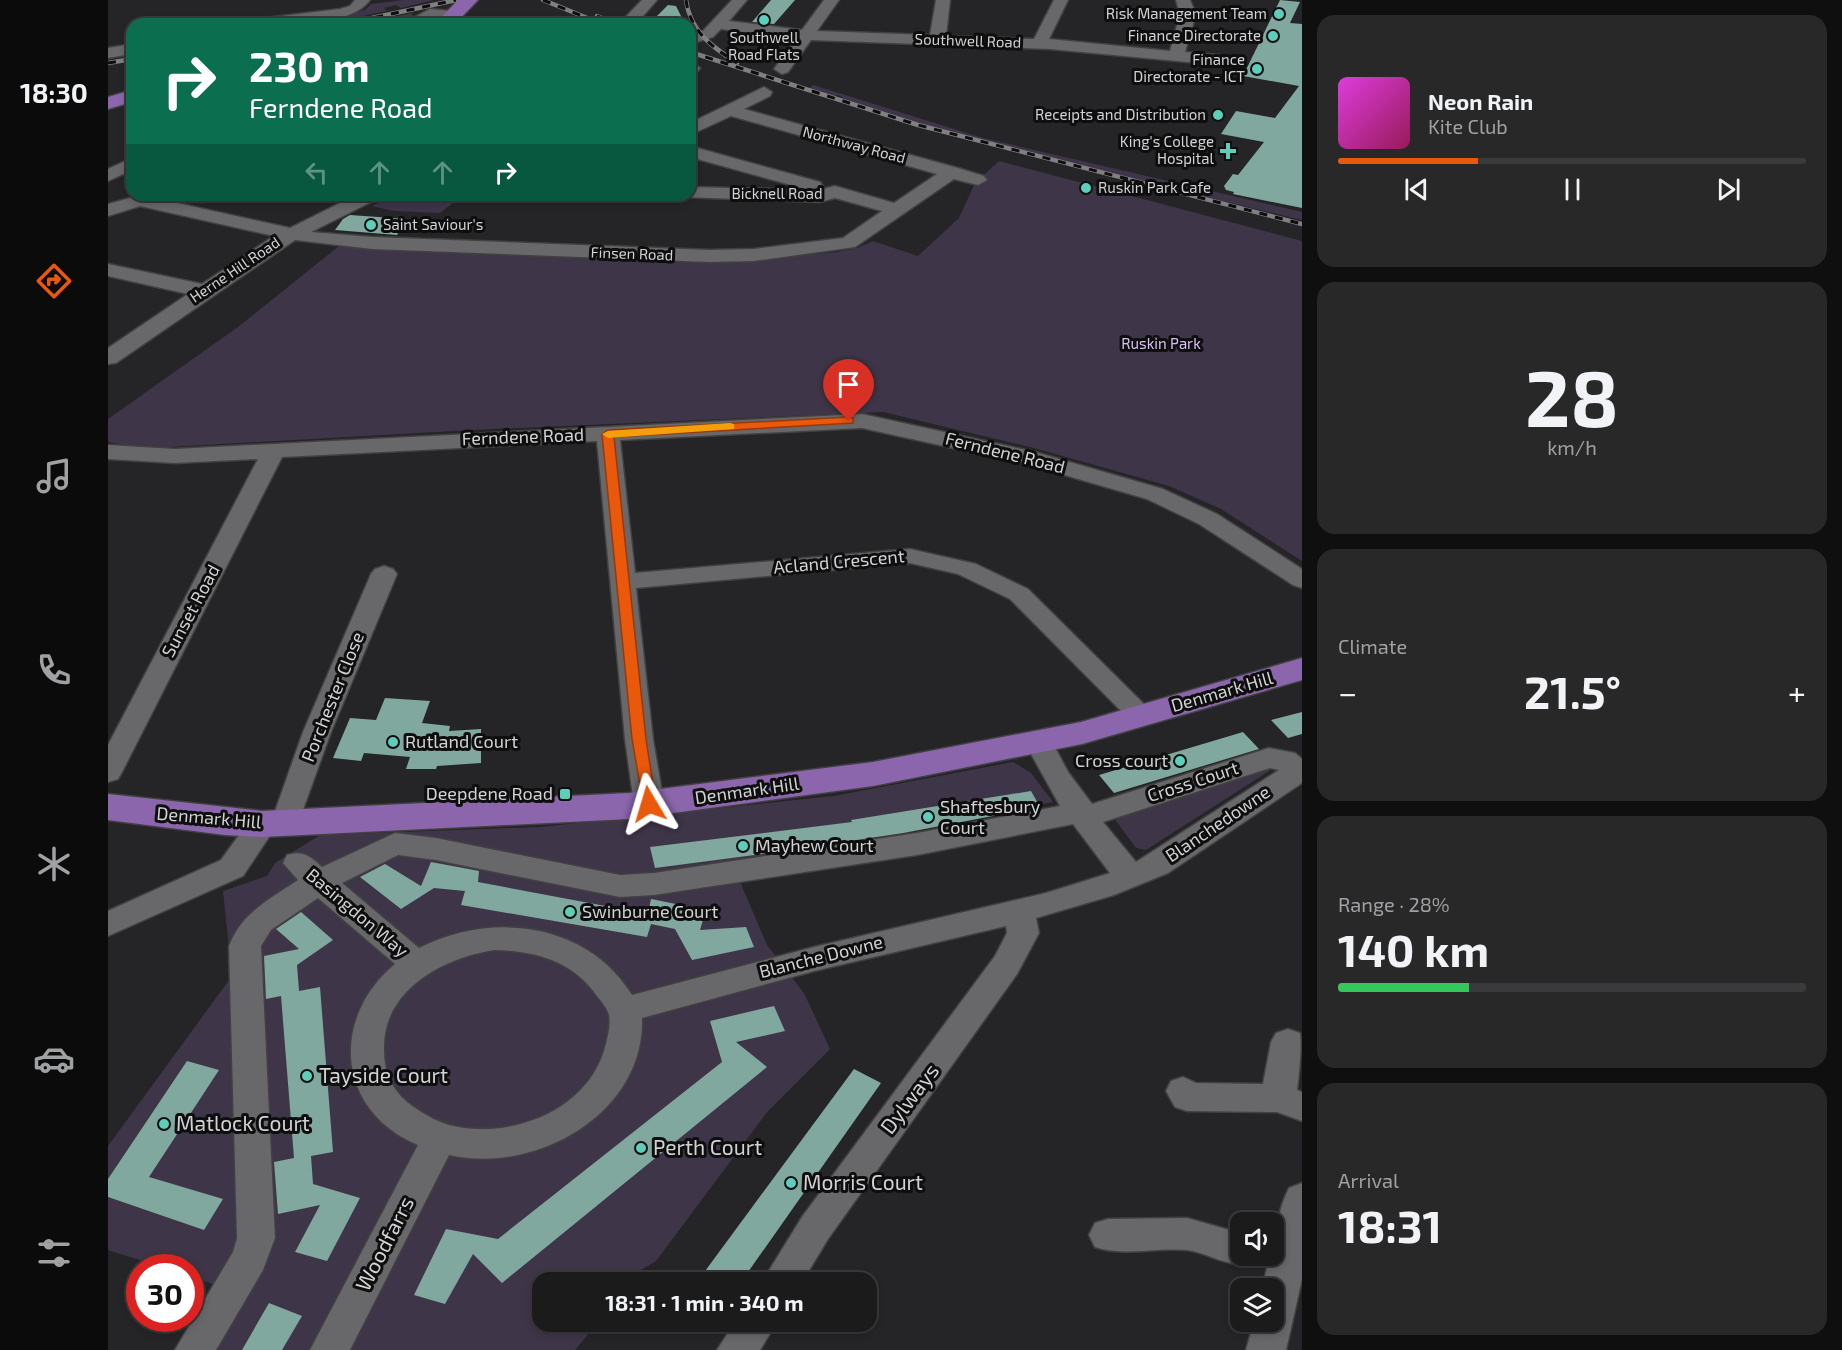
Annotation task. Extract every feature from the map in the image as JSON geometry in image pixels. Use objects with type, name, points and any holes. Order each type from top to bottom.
[{"type":"main road","points":[[450,18],[469,0]]},
{"type":"main road","points":[[108,104],[126,98]]},
{"type":"main road","name":"Denmark Hill","points":[[108,807],[225,822],[274,823],[649,804],[873,774],[1039,743],[1302,669]]},
{"type":"street","points":[[303,18],[342,13],[355,9],[363,0]]},
{"type":"street","points":[[635,18],[650,0]]},
{"type":"street","points":[[696,37],[708,34],[740,0]]},
{"type":"street","points":[[782,69],[832,0]]},
{"type":"street","points":[[937,40],[943,0]]},
{"type":"street","points":[[1039,44],[1061,0]]},
{"type":"street","points":[[1176,56],[1188,14],[1183,0]]},
{"type":"street","points":[[422,18],[430,15],[441,18]]},
{"type":"street","name":"Southwell Road","points":[[718,24],[806,35],[1039,44],[1220,60]]},
{"type":"street","points":[[108,42],[126,40]]},
{"type":"street","points":[[108,53],[126,50]]},
{"type":"street","points":[[696,127],[764,92]]},
{"type":"street","name":"Northway Road","points":[[729,110],[978,180]]},
{"type":"street","points":[[696,153],[835,192]]},
{"type":"street","points":[[108,176],[126,166]]},
{"type":"street","name":"Finsen Road","points":[[108,210],[133,201],[335,240],[454,248],[737,256],[848,243],[952,172]]},
{"type":"street","name":"Bicknell Road","points":[[696,193],[820,196],[835,192],[898,210]]},
{"type":"street","name":"Herne Hill Road","points":[[108,358],[291,233],[358,201]]},
{"type":"street","points":[[108,270],[204,291]]},
{"type":"street","name":"Ferndene Road","points":[[108,452],[175,456],[849,421],[901,428],[1035,459],[1155,494],[1208,519],[1302,580]]},
{"type":"street","points":[[608,434],[625,581],[639,739],[649,804]]},
{"type":"street","name":"Sunset Road","points":[[108,771],[274,451]]},
{"type":"street","name":"Acland Crescent","points":[[625,581],[889,557],[926,558],[999,581],[1019,594],[1141,715]]},
{"type":"street","name":"Porchester Close","points":[[108,924],[232,868],[274,823],[317,732],[384,574]]},
{"type":"street","points":[[1039,743],[1050,766],[1121,866],[1133,877]]},
{"type":"street","name":"Cross Court","points":[[195,1350],[250,1258],[256,1238],[246,946],[250,932],[309,872],[395,844],[436,849],[620,886],[654,884],[917,844],[1084,814],[1269,758],[1286,760],[1300,770]]},
{"type":"street","name":"Blanchedowne","points":[[1019,910],[1133,877],[1157,865],[1300,770]]},
{"type":"street","name":"Basingdon Way","points":[[309,872],[417,964]]},
{"type":"street","name":"Blanche Downe","points":[[624,1010],[779,967],[1019,910]]},
{"type":"street","name":"Dylways","points":[[787,1272],[814,1228],[930,1073],[1006,965],[1023,933],[1019,910]]},
{"type":"street","name":"Basingdon Way","points":[[494,938],[534,940],[570,953],[586,962],[610,987],[624,1010],[625,1028],[614,1071],[590,1103],[573,1117],[542,1132],[508,1142],[485,1144],[440,1138],[418,1129],[392,1110],[373,1085],[367,1067],[366,1038],[375,1010],[400,977],[417,964],[435,954],[473,941],[494,938]]},
{"type":"street","points":[[1183,1091],[1187,1097],[1290,1103],[1288,1042]]},
{"type":"street","name":"Woodfarrs","points":[[330,1350],[440,1138]]},
{"type":"street","points":[[1284,1241],[1302,1199]]},
{"type":"street","points":[[1108,1235],[1187,1234],[1230,1246]]},
{"type":"street","points":[[737,1350],[750,1332]]},
{"type":"street","points":[[1266,1350],[1270,1332]]},
{"type":"green space","points":[[403,0],[434,0],[401,8],[396,5],[384,8],[387,11],[353,18],[321,18],[365,10],[371,4]]},
{"type":"green space","points":[[813,85],[983,138],[1302,212],[1302,220],[953,134],[839,99],[843,97],[837,95],[832,98],[809,89]]},
{"type":"green space","name":"Ruskin Park","points":[[999,161],[1302,241],[1302,561],[1221,509],[1169,486],[1034,448],[883,412],[472,430],[169,447],[138,447],[108,442],[108,419],[238,327],[339,246],[715,263],[837,252],[857,248],[873,241],[918,256],[959,218],[975,183]]},
{"type":"green space","points":[[382,201],[455,201],[440,213],[394,211],[372,206]]},
{"type":"green space","points":[[1013,762],[1031,773],[1053,802],[837,848],[738,877],[767,945],[804,993],[830,1049],[768,1111],[656,1261],[638,1272],[532,1272],[532,1332],[590,1332],[575,1350],[209,1350],[241,1293],[204,1281],[204,1254],[126,1256],[108,1250],[108,1146],[232,976],[223,891],[267,876],[275,863],[320,835],[540,827],[834,796]]},
{"type":"green space","points":[[1280,764],[1146,850],[1136,848],[1111,814]]},
{"type":"building","points":[[771,0],[795,0],[774,24],[752,22]]},
{"type":"building","points":[[1280,0],[1300,2],[1290,23],[1302,24],[1302,208],[1233,194],[1234,192],[1226,190],[1224,186],[1233,174],[1238,175],[1264,142],[1221,134],[1236,111],[1275,118],[1299,86],[1243,76]]},
{"type":"building","points":[[668,5],[676,6],[682,18],[655,18]]},
{"type":"building","name":"Saint Saviour's","points":[[350,215],[406,219],[397,235],[335,230],[343,219]]},
{"type":"building","name":"Rutland Court","points":[[385,698],[430,701],[422,723],[450,726],[449,731],[481,729],[481,763],[437,766],[436,769],[406,769],[410,757],[364,753],[361,761],[333,758],[350,718],[376,720]]},
{"type":"building","points":[[1302,712],[1302,734],[1288,738],[1271,720]]},
{"type":"building","name":"Cross court","points":[[1243,732],[1259,749],[1114,793],[1099,775]]},
{"type":"building","points":[[1031,791],[1040,807],[903,833],[770,853],[655,868],[650,847],[852,822],[851,820]]},
{"type":"building","name":"Swinburne Court","points":[[431,862],[479,871],[478,882],[648,914],[651,899],[706,910],[700,930],[746,927],[754,947],[692,960],[675,929],[651,924],[647,937],[461,905],[465,891],[434,888],[401,909],[360,877],[385,864],[421,886]]},
{"type":"building","name":"Tayside Court","points":[[301,912],[333,940],[297,965],[299,991],[320,987],[333,1152],[311,1156],[313,1184],[360,1198],[327,1261],[295,1252],[320,1205],[278,1214],[274,1162],[294,1158],[281,996],[266,999],[264,956],[299,949],[276,929]]},
{"type":"building","name":"Perth Court","points":[[774,1006],[785,1031],[736,1042],[767,1067],[502,1283],[473,1254],[445,1304],[414,1295],[446,1229],[498,1239],[722,1062],[710,1021]]},
{"type":"building","name":"Matlock Court","points":[[187,1061],[219,1070],[149,1177],[223,1199],[204,1230],[108,1197],[108,1179]]},
{"type":"building","name":"Morris Court","points":[[854,1069],[881,1083],[748,1272],[704,1272]]},
{"type":"building","points":[[269,1303],[302,1316],[282,1350],[242,1350]]},
{"type":"railway","points":[[372,18],[456,0]]},
{"type":"railway","points":[[543,0],[587,18]]},
{"type":"railway","points":[[686,0],[691,18]]},
{"type":"railway","points":[[597,16],[602,18]]},
{"type":"railway","points":[[696,27],[719,51],[737,63]]},
{"type":"railway","points":[[696,54],[918,125],[1302,224]]},
{"type":"railway","points":[[108,63],[126,60]]},
{"type":"slow traffic","points":[[608,434],[730,427]]},
{"type":"place","name":"Risk Management Team","points":[[1279,14]]},
{"type":"place","name":"Southwell Road Flats","points":[[764,20]]},
{"type":"place","name":"Finance Directorate","points":[[1273,36]]},
{"type":"place","name":"Finance Directorate - ICT","points":[[1257,69]]},
{"type":"place","name":"Receipts and Distribution","points":[[1218,115]]},
{"type":"place","name":"King's College Hospital","points":[[1228,151]]},
{"type":"place","name":"Ruskin Park Cafe","points":[[1086,188]]},
{"type":"place","name":"Saint Saviour's","points":[[371,225]]},
{"type":"place","name":"Rutland Court","points":[[393,742]]},
{"type":"place","name":"Cross court","points":[[1180,761]]},
{"type":"place","name":"Deepdene Road","points":[[565,794]]},
{"type":"place","name":"Shaftesbury Court","points":[[928,817]]},
{"type":"place","name":"Mayhew Court","points":[[743,846]]},
{"type":"place","name":"Swinburne Court","points":[[570,912]]},
{"type":"place","name":"Tayside Court","points":[[307,1076]]},
{"type":"place","name":"Matlock Court","points":[[164,1124]]},
{"type":"place","name":"Perth Court","points":[[641,1148]]},
{"type":"place","name":"Morris Court","points":[[791,1183]]},
{"type":"route","points":[[649,804],[639,739],[625,581],[608,434],[849,421]]}]
